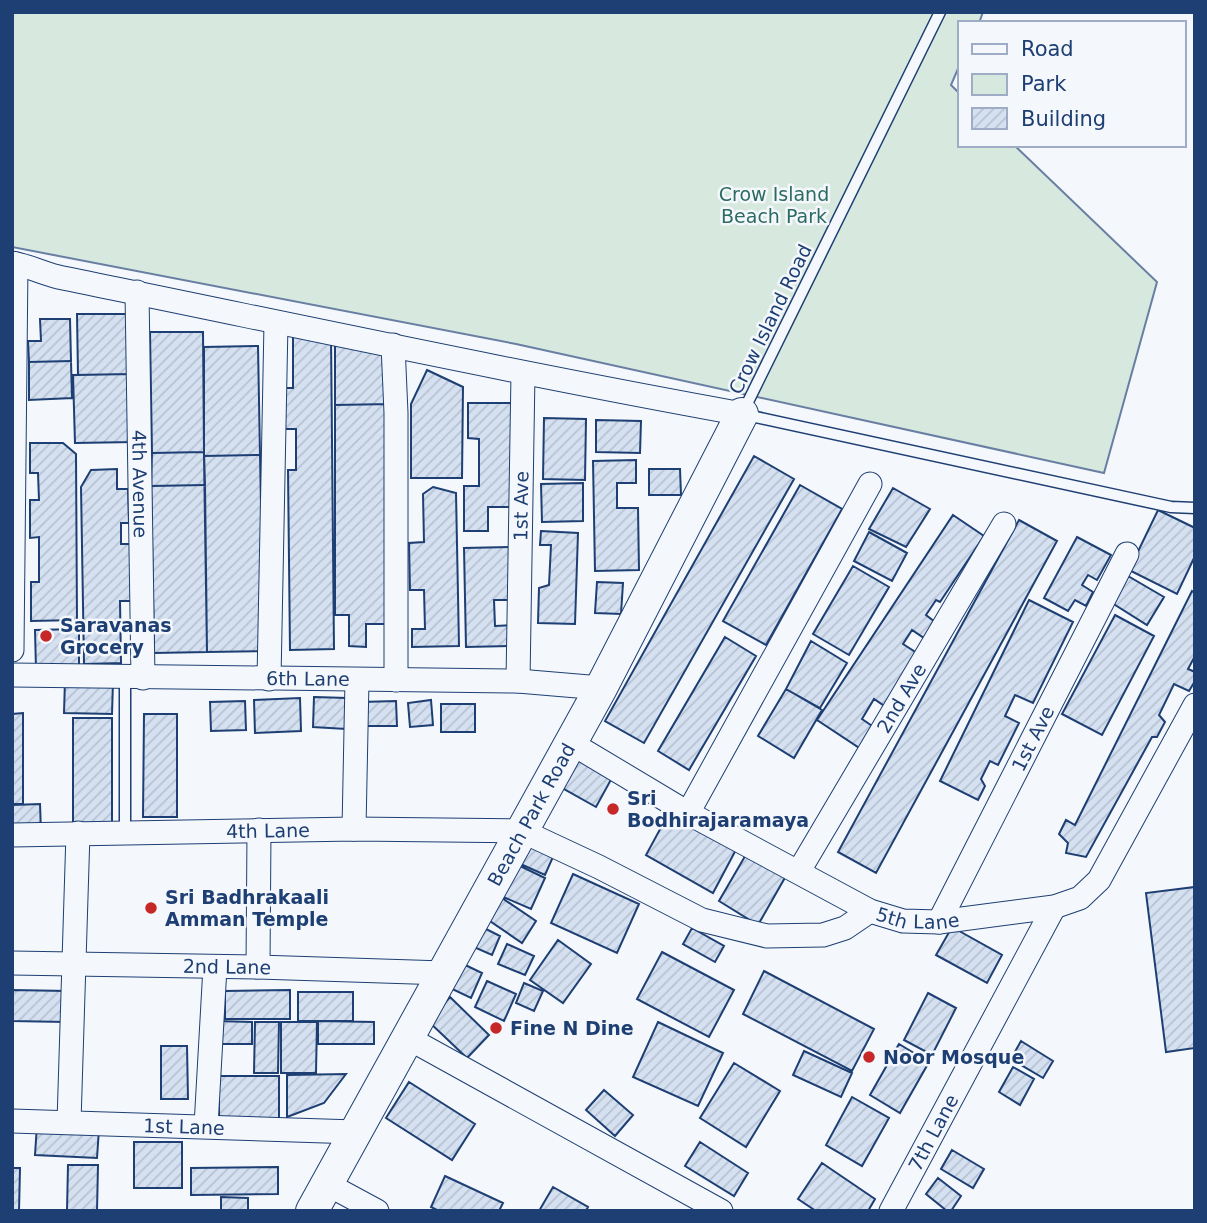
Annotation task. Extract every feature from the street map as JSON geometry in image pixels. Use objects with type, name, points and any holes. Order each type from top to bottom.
[{"type":"street","points":[[12,650],[14,263],[59,277],[276,323],[742,414]]},
{"type":"street","name":"4th Avenue","points":[[134,678],[137,292]]},
{"type":"street","points":[[269,679],[276,323]]},
{"type":"street","points":[[393,345],[396,414],[396,680]]},
{"type":"street","name":"1st Ave","points":[[518,681],[523,373]]},
{"type":"street","name":"Beach Park Road","points":[[312,1211],[601,688],[742,414]]},
{"type":"street","points":[[688,813],[870,484]]},
{"type":"street","name":"2nd Ave","points":[[799,871],[1004,524]]},
{"type":"street","name":"1st Ave","points":[[939,922],[1127,554]]},
{"type":"street","name":"6th Lane","points":[[12,676],[518,681],[601,688]]},
{"type":"street","points":[[354,829],[357,680]]},
{"type":"street","name":"5th Lane","points":[[570,743],[688,813],[870,911],[903,921],[939,922],[1054,907],[1080,898],[1099,880],[1195,705]]},
{"type":"street","name":"4th Lane","points":[[12,835],[354,829],[522,831]]},
{"type":"street","points":[[258,967],[260,830]]},
{"type":"street","points":[[522,831],[702,920],[767,936],[823,935],[845,929],[870,911]]},
{"type":"street","points":[[69,1122],[78,833]]},
{"type":"street","name":"7th Lane","points":[[891,1211],[1054,907]]},
{"type":"street","name":"2nd Lane","points":[[12,963],[443,973]]},
{"type":"street","points":[[206,1126],[215,967]]},
{"type":"street","points":[[408,1038],[721,1211]]},
{"type":"street","name":"1st Lane","points":[[12,1121],[356,1132]]},
{"type":"street","points":[[327,1184],[377,1211]]},
{"type":"lane","name":"Crow Island Road","points":[[742,414],[940,12]]},
{"type":"lane","points":[[742,414],[1171,507],[1195,508]]},
{"type":"lane","points":[[125,832],[134,678]]},
{"type":"green space","name":"Crow Island Beach Park","points":[[12,12],[983,12],[980,21],[958,21],[958,69],[951,85],[958,92],[958,147],[1016,147],[1157,282],[1104,473],[516,344],[12,247]]},
{"type":"building","points":[[77,314],[128,314],[129,374],[78,375]]},
{"type":"building","points":[[40,319],[70,319],[71,361],[29,362],[28,341],[41,341]]},
{"type":"building","points":[[150,332],[203,332],[204,452],[152,453]]},
{"type":"building","points":[[293,336],[331,336],[334,649],[290,650],[288,470],[296,470],[296,429],[284,429],[284,388],[293,388]]},
{"type":"building","points":[[335,343],[390,354],[390,404],[335,405]]},
{"type":"building","points":[[258,346],[260,455],[204,456],[204,347]]},
{"type":"building","points":[[71,361],[72,398],[29,400],[29,362]]},
{"type":"building","points":[[427,370],[463,387],[462,478],[411,478],[411,404]]},
{"type":"building","points":[[133,374],[134,442],[75,443],[73,375]]},
{"type":"building","points":[[468,403],[514,403],[514,507],[488,507],[488,531],[464,531],[464,486],[479,486],[479,439],[468,438]]},
{"type":"building","points":[[390,404],[390,624],[366,624],[366,647],[349,646],[349,615],[335,615],[335,405]]},
{"type":"building","points":[[544,418],[586,419],[585,480],[543,479]]},
{"type":"building","points":[[596,420],[641,421],[640,453],[596,452]]},
{"type":"building","points":[[30,443],[63,443],[76,454],[77,620],[31,621],[31,582],[39,582],[39,537],[30,538],[30,500],[39,500],[38,473],[30,473]]},
{"type":"building","points":[[204,452],[205,485],[151,486],[152,453]]},
{"type":"building","points":[[260,455],[264,651],[207,652],[204,456]]},
{"type":"building","points":[[754,456],[794,479],[644,743],[605,721]]},
{"type":"building","points":[[636,460],[636,483],[617,483],[617,508],[638,508],[639,570],[595,571],[593,461]]},
{"type":"building","points":[[117,469],[117,489],[128,489],[129,523],[121,523],[121,544],[132,544],[133,601],[120,601],[121,663],[84,664],[81,487],[91,470]]},
{"type":"building","points":[[649,469],[680,469],[681,495],[649,495]]},
{"type":"building","points":[[583,483],[583,521],[542,522],[541,484]]},
{"type":"building","points":[[205,485],[207,652],[154,653],[151,486]]},
{"type":"building","points":[[800,485],[842,509],[766,645],[723,621]]},
{"type":"building","points":[[433,487],[456,493],[459,646],[412,647],[412,629],[425,629],[424,590],[410,590],[409,543],[424,542],[423,494]]},
{"type":"building","points":[[893,488],[930,509],[906,547],[869,529]]},
{"type":"building","points":[[1158,510],[1195,528],[1195,556],[1177,594],[1129,570]]},
{"type":"building","points":[[953,515],[984,536],[940,602],[936,600],[926,615],[935,622],[924,638],[912,630],[903,644],[920,655],[886,707],[874,699],[862,719],[878,730],[864,751],[817,720]]},
{"type":"building","points":[[1019,520],[1057,541],[876,873],[838,852]]},
{"type":"building","points":[[541,531],[578,533],[575,624],[538,623],[539,588],[549,585],[551,545],[540,545]]},
{"type":"building","points":[[869,532],[907,553],[892,581],[854,561]]},
{"type":"building","points":[[1077,537],[1111,555],[1097,580],[1088,575],[1082,585],[1093,592],[1086,606],[1075,600],[1068,611],[1044,598]]},
{"type":"building","points":[[513,547],[514,600],[494,600],[495,626],[514,625],[514,646],[466,647],[464,548]]},
{"type":"building","points":[[853,566],[889,587],[849,655],[813,634]]},
{"type":"building","points":[[1128,576],[1164,597],[1147,625],[1112,603]]},
{"type":"building","points":[[597,582],[623,583],[621,614],[595,613]]},
{"type":"building","points":[[1192,591],[1195,593],[1195,656],[1188,669],[1195,672],[1195,681],[1189,691],[1174,684],[1159,715],[1165,722],[1157,737],[1152,737],[1086,857],[1066,853],[1068,843],[1059,834],[1066,820],[1075,825]]},
{"type":"building","points":[[1029,600],[1073,622],[1033,703],[1015,695],[1005,716],[1019,723],[998,765],[990,761],[981,779],[985,786],[978,800],[940,781]]},
{"type":"building","points":[[1115,615],[1154,636],[1102,735],[1062,714]]},
{"type":"building","points":[[79,629],[79,668],[36,669],[35,630]]},
{"type":"building","points":[[725,637],[756,656],[689,770],[658,751]]},
{"type":"building","points":[[811,641],[847,663],[820,708],[786,689]]},
{"type":"building","points":[[65,680],[113,681],[112,714],[64,713]]},
{"type":"building","points":[[786,689],[822,710],[794,758],[758,736]]},
{"type":"building","points":[[314,697],[347,698],[346,729],[313,727]]},
{"type":"building","points":[[300,698],[301,731],[255,733],[254,700]]},
{"type":"building","points":[[431,700],[433,725],[410,727],[408,703]]},
{"type":"building","points":[[245,701],[246,730],[211,731],[210,702]]},
{"type":"building","points":[[396,701],[397,726],[361,726],[361,702]]},
{"type":"building","points":[[441,704],[475,704],[475,732],[441,732]]},
{"type":"building","points":[[23,713],[23,804],[12,804],[12,714]]},
{"type":"building","points":[[144,714],[177,714],[177,817],[143,817]]},
{"type":"building","points":[[73,718],[112,718],[112,825],[73,825]]},
{"type":"building","points":[[574,754],[613,776],[596,807],[557,785]]},
{"type":"building","points":[[40,804],[41,832],[12,833],[12,805]]},
{"type":"building","points":[[671,809],[738,846],[713,893],[646,855]]},
{"type":"building","points":[[527,837],[556,850],[545,875],[516,862]]},
{"type":"building","points":[[748,851],[787,874],[758,925],[719,901]]},
{"type":"building","points":[[516,864],[545,878],[531,909],[501,896]]},
{"type":"building","points":[[573,874],[639,904],[617,953],[551,923]]},
{"type":"building","points":[[1195,887],[1195,1048],[1166,1052],[1146,893]]},
{"type":"building","points":[[499,896],[536,921],[522,943],[484,917]]},
{"type":"building","points":[[476,924],[500,936],[492,955],[467,944]]},
{"type":"building","points":[[952,927],[1002,955],[987,983],[936,955]]},
{"type":"building","points":[[692,928],[724,946],[715,962],[683,944]]},
{"type":"building","points":[[558,940],[591,964],[563,1003],[530,980]]},
{"type":"building","points":[[507,944],[534,956],[525,975],[498,964]]},
{"type":"building","points":[[662,952],[734,990],[709,1037],[637,999]]},
{"type":"building","points":[[459,962],[482,973],[471,998],[448,987]]},
{"type":"building","points":[[764,971],[874,1029],[852,1071],[743,1014]]},
{"type":"building","points":[[487,981],[516,994],[504,1021],[475,1007]]},
{"type":"building","points":[[524,983],[543,991],[534,1011],[516,1003]]},
{"type":"building","points":[[12,990],[67,991],[66,1022],[12,1021]]},
{"type":"building","points":[[290,990],[290,1019],[225,1019],[225,991]]},
{"type":"building","points":[[298,992],[353,992],[353,1021],[298,1021]]},
{"type":"building","points":[[928,993],[956,1008],[932,1055],[904,1040]]},
{"type":"building","points":[[450,997],[489,1035],[467,1058],[428,1021]]},
{"type":"building","points":[[216,1021],[252,1022],[252,1044],[216,1044]]},
{"type":"building","points":[[318,1021],[374,1022],[374,1044],[318,1044]]},
{"type":"building","points":[[255,1022],[279,1022],[278,1073],[254,1073]]},
{"type":"building","points":[[281,1022],[317,1022],[316,1073],[281,1073]]},
{"type":"building","points":[[658,1022],[723,1053],[698,1106],[633,1077]]},
{"type":"building","points":[[1021,1041],[1053,1061],[1043,1078],[1011,1059]]},
{"type":"building","points":[[899,1044],[929,1062],[900,1113],[870,1095]]},
{"type":"building","points":[[161,1046],[187,1046],[188,1099],[161,1099]]},
{"type":"building","points":[[804,1051],[852,1073],[841,1097],[793,1075]]},
{"type":"building","points":[[734,1063],[780,1091],[746,1147],[700,1118]]},
{"type":"building","points":[[1013,1067],[1034,1079],[1020,1105],[999,1092]]},
{"type":"building","points":[[346,1074],[324,1103],[287,1117],[287,1075]]},
{"type":"building","points":[[219,1076],[279,1076],[279,1120],[219,1121]]},
{"type":"building","points":[[409,1082],[475,1124],[452,1160],[386,1118]]},
{"type":"building","points":[[604,1090],[633,1115],[615,1136],[586,1110]]},
{"type":"building","points":[[852,1097],[889,1118],[862,1166],[826,1145]]},
{"type":"building","points":[[37,1125],[99,1129],[97,1158],[35,1155]]},
{"type":"building","points":[[134,1142],[182,1142],[182,1188],[134,1188]]},
{"type":"building","points":[[700,1142],[748,1173],[734,1196],[685,1166]]},
{"type":"building","points":[[952,1150],[984,1169],[973,1188],[941,1169]]},
{"type":"building","points":[[822,1163],[875,1199],[868,1211],[816,1211],[798,1199]]},
{"type":"building","points":[[68,1165],[98,1165],[97,1211],[67,1211]]},
{"type":"building","points":[[278,1167],[278,1194],[191,1195],[191,1168]]},
{"type":"building","points":[[12,1168],[20,1168],[19,1211],[12,1211]]},
{"type":"building","points":[[445,1176],[503,1203],[499,1211],[439,1211],[431,1207]]},
{"type":"building","points":[[938,1178],[961,1196],[951,1211],[947,1211],[926,1194]]},
{"type":"building","points":[[553,1187],[588,1207],[586,1211],[539,1211]]},
{"type":"building","points":[[221,1197],[248,1198],[248,1211],[221,1211]]},
{"type":"place","name":"Saravanas Grocery","points":[[46,636]]},
{"type":"place","name":"Sri Bodhirajaramaya","points":[[613,809]]},
{"type":"place","name":"Sri Badhrakaali Amman Temple","points":[[151,908]]},
{"type":"place","name":"Fine N Dine","points":[[496,1028]]},
{"type":"place","name":"Noor Mosque","points":[[869,1057]]}]
